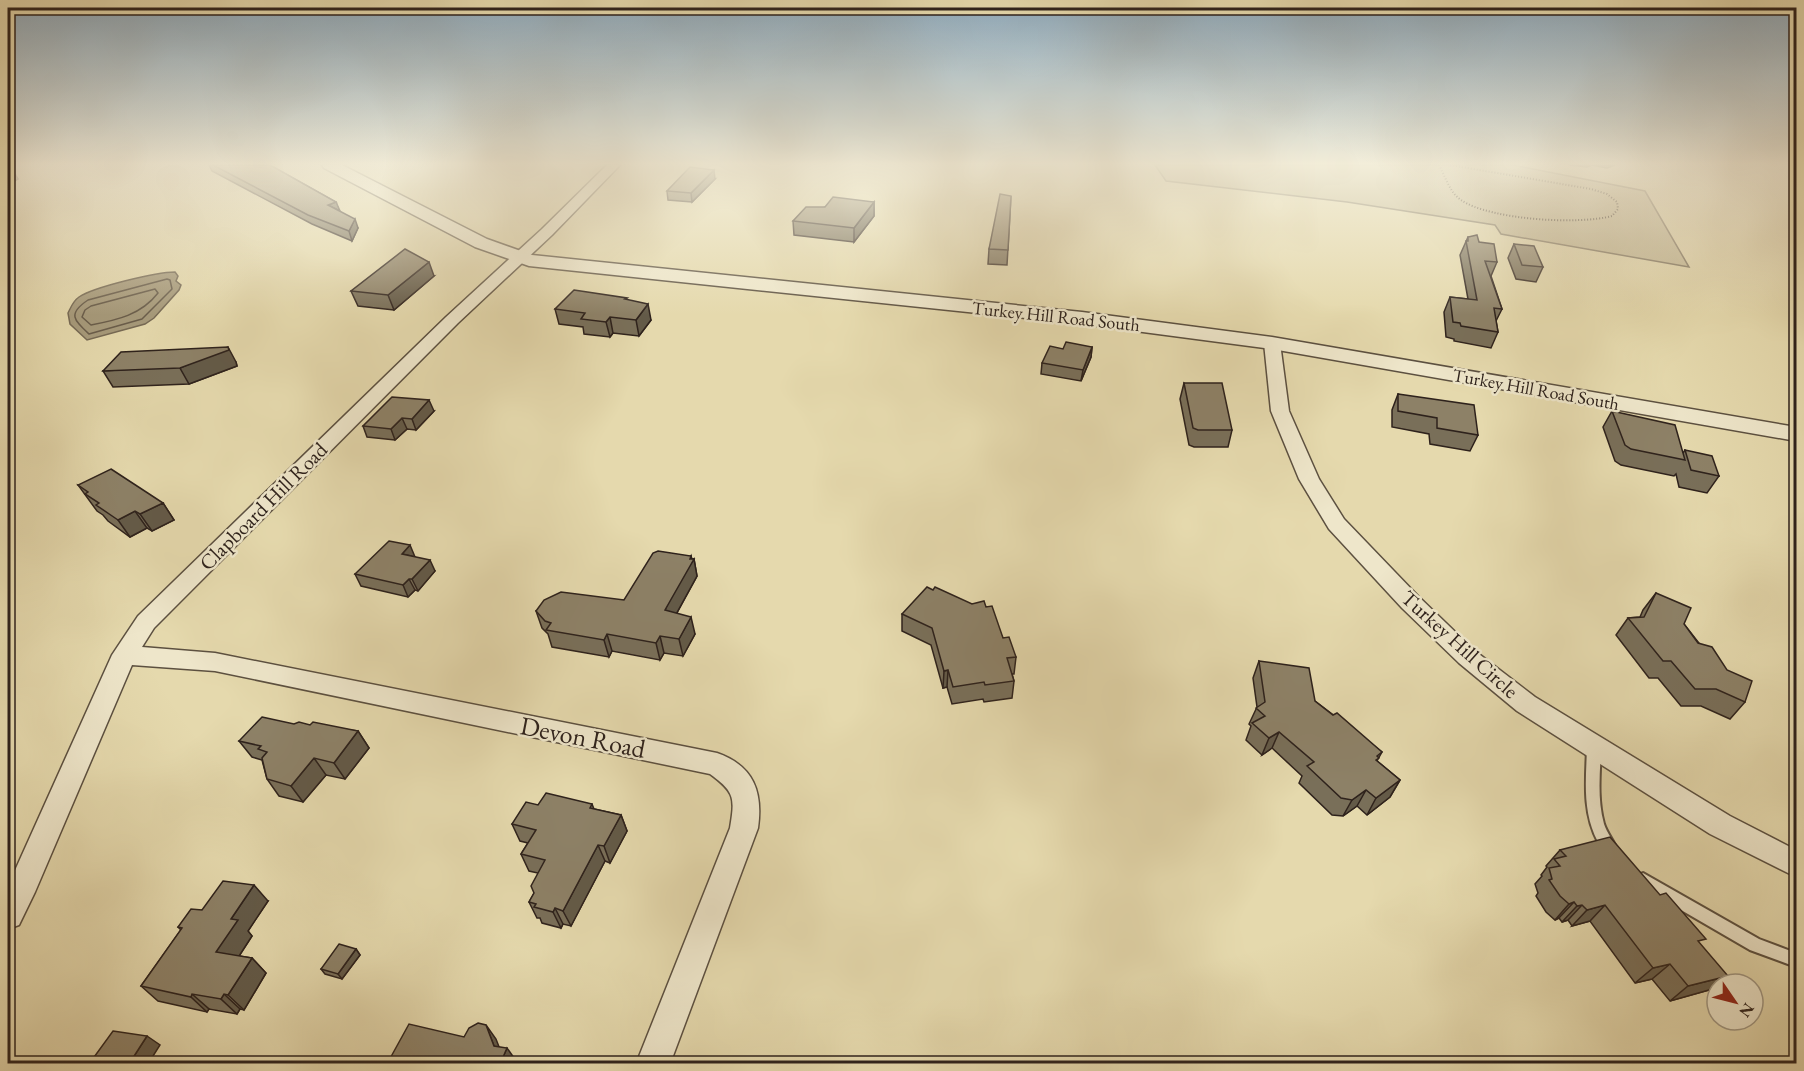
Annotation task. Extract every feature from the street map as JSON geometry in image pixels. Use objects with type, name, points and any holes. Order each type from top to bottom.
[{"type":"street","name":"Turkey Hill Road South","points":[[425,215],[463,235],[519,258],[572,266],[1122,322],[1272,343],[1797,434]]},
{"type":"street","name":"Clapboard Hill Road","points":[[8,915],[124,655],[146,622],[452,320],[563,215]]},
{"type":"street","name":"Turkey Hill Circle","points":[[1272,343],[1280,411],[1309,479],[1336,524],[1410,602],[1467,657],[1526,704],[1720,825],[1797,864]]},
{"type":"street","name":"Devon Road","points":[[124,655],[215,662],[717,764],[740,780],[748,800],[744,828],[653,1064]]},
{"type":"lane","points":[[1594,748],[1593,809],[1599,833],[1626,866],[1639,878],[1755,945],[1797,960]]},
{"type":"path","points":[[1517,215],[1544,219],[1586,220],[1612,215]]},
{"type":"shaded area","points":[[1431,215],[1659,215],[1689,267],[1501,234],[1495,225]]},
{"type":"water","points":[[175,272],[178,276],[176,281],[181,285],[179,290],[154,318],[145,324],[87,340],[70,324],[68,313],[71,306],[87,293],[154,274]]},
{"type":"building","points":[[308,215],[347,215],[355,219],[349,231]]},
{"type":"building","points":[[799,215],[864,215],[854,228],[793,221]]},
{"type":"building","points":[[996,215],[1010,215],[1008,250],[989,249]]},
{"type":"building","points":[[1477,235],[1479,242],[1494,244],[1497,262],[1485,261],[1502,309],[1494,308],[1498,332],[1461,326],[1460,323],[1453,322],[1450,297],[1477,300],[1466,241],[1468,237]]},
{"type":"building","points":[[1514,244],[1534,246],[1543,267],[1522,265]]},
{"type":"building","points":[[405,249],[429,262],[388,295],[351,291]]},
{"type":"building","points":[[574,290],[627,298],[625,299],[648,304],[636,320],[610,317],[606,322],[581,319],[585,313],[555,309]]},
{"type":"building","points":[[1066,342],[1092,347],[1083,370],[1042,363],[1050,346],[1063,349]]},
{"type":"building","points":[[228,347],[229,350],[180,368],[103,371],[121,352]]},
{"type":"building","points":[[1184,383],[1222,383],[1232,430],[1193,428]]},
{"type":"building","points":[[1398,394],[1474,405],[1478,435],[1437,428],[1437,418],[1398,411]]},
{"type":"building","points":[[392,397],[429,400],[412,419],[402,418],[391,429],[363,426]]},
{"type":"building","points":[[1612,411],[1675,425],[1685,460],[1631,449],[1625,445]]},
{"type":"building","points":[[1685,450],[1712,456],[1719,476],[1691,470]]},
{"type":"building","points":[[111,469],[163,503],[140,514],[135,511],[118,520],[96,505],[99,503],[85,494],[88,492],[78,485]]},
{"type":"building","points":[[389,541],[410,545],[402,554],[430,560],[403,585],[355,574]]},
{"type":"building","points":[[658,551],[691,556],[690,559],[694,559],[665,610],[691,617],[679,639],[660,636],[656,643],[607,634],[604,640],[546,630],[551,623],[545,621],[536,611],[544,600],[561,592],[624,600],[653,553]]},
{"type":"building","points":[[927,587],[933,590],[935,587],[972,604],[984,601],[986,607],[992,606],[1003,638],[1009,637],[1016,657],[1007,658],[1014,681],[985,685],[984,682],[953,687],[948,670],[944,671],[932,628],[902,614]]},
{"type":"building","points":[[1656,593],[1691,608],[1684,624],[1698,643],[1712,647],[1727,670],[1752,681],[1745,702],[1716,689],[1695,689],[1671,661],[1663,661],[1628,618],[1644,617]]},
{"type":"building","points":[[1259,661],[1309,668],[1315,701],[1333,715],[1337,713],[1382,752],[1376,760],[1400,780],[1376,798],[1366,790],[1352,800],[1341,798],[1307,766],[1314,762],[1279,732],[1269,738],[1252,723],[1265,716],[1256,708],[1265,702]]},
{"type":"building","points":[[262,717],[294,724],[299,722],[310,725],[313,722],[358,731],[334,763],[314,758],[291,786],[267,779],[262,758],[267,752],[258,749],[261,746],[239,741]]},
{"type":"building","points":[[546,793],[592,804],[590,808],[621,815],[604,846],[598,845],[563,911],[555,908],[553,912],[534,907],[536,904],[529,902],[534,893],[531,886],[545,860],[521,854],[536,830],[512,824],[526,802],[538,805]]},
{"type":"building","points":[[1610,837],[1660,895],[1666,893],[1706,939],[1698,941],[1725,972],[1705,972],[1705,982],[1688,986],[1670,964],[1653,968],[1605,905],[1587,910],[1582,905],[1577,906],[1574,902],[1569,904],[1560,896],[1549,880],[1552,879],[1549,868],[1560,866],[1554,859],[1566,856],[1560,850]]},
{"type":"building","points":[[223,881],[254,885],[231,919],[238,920],[216,952],[252,958],[228,995],[224,994],[221,999],[192,994],[191,997],[141,986],[182,928],[178,927],[191,909],[202,910]]},
{"type":"building","points":[[339,944],[356,949],[338,974],[321,969]]},
{"type":"building","points":[[478,1023],[486,1025],[494,1046],[507,1048],[500,1064],[387,1064],[409,1024],[464,1037],[469,1028]]},
{"type":"building","points":[[113,1031],[147,1036],[129,1064],[89,1064]]}]
